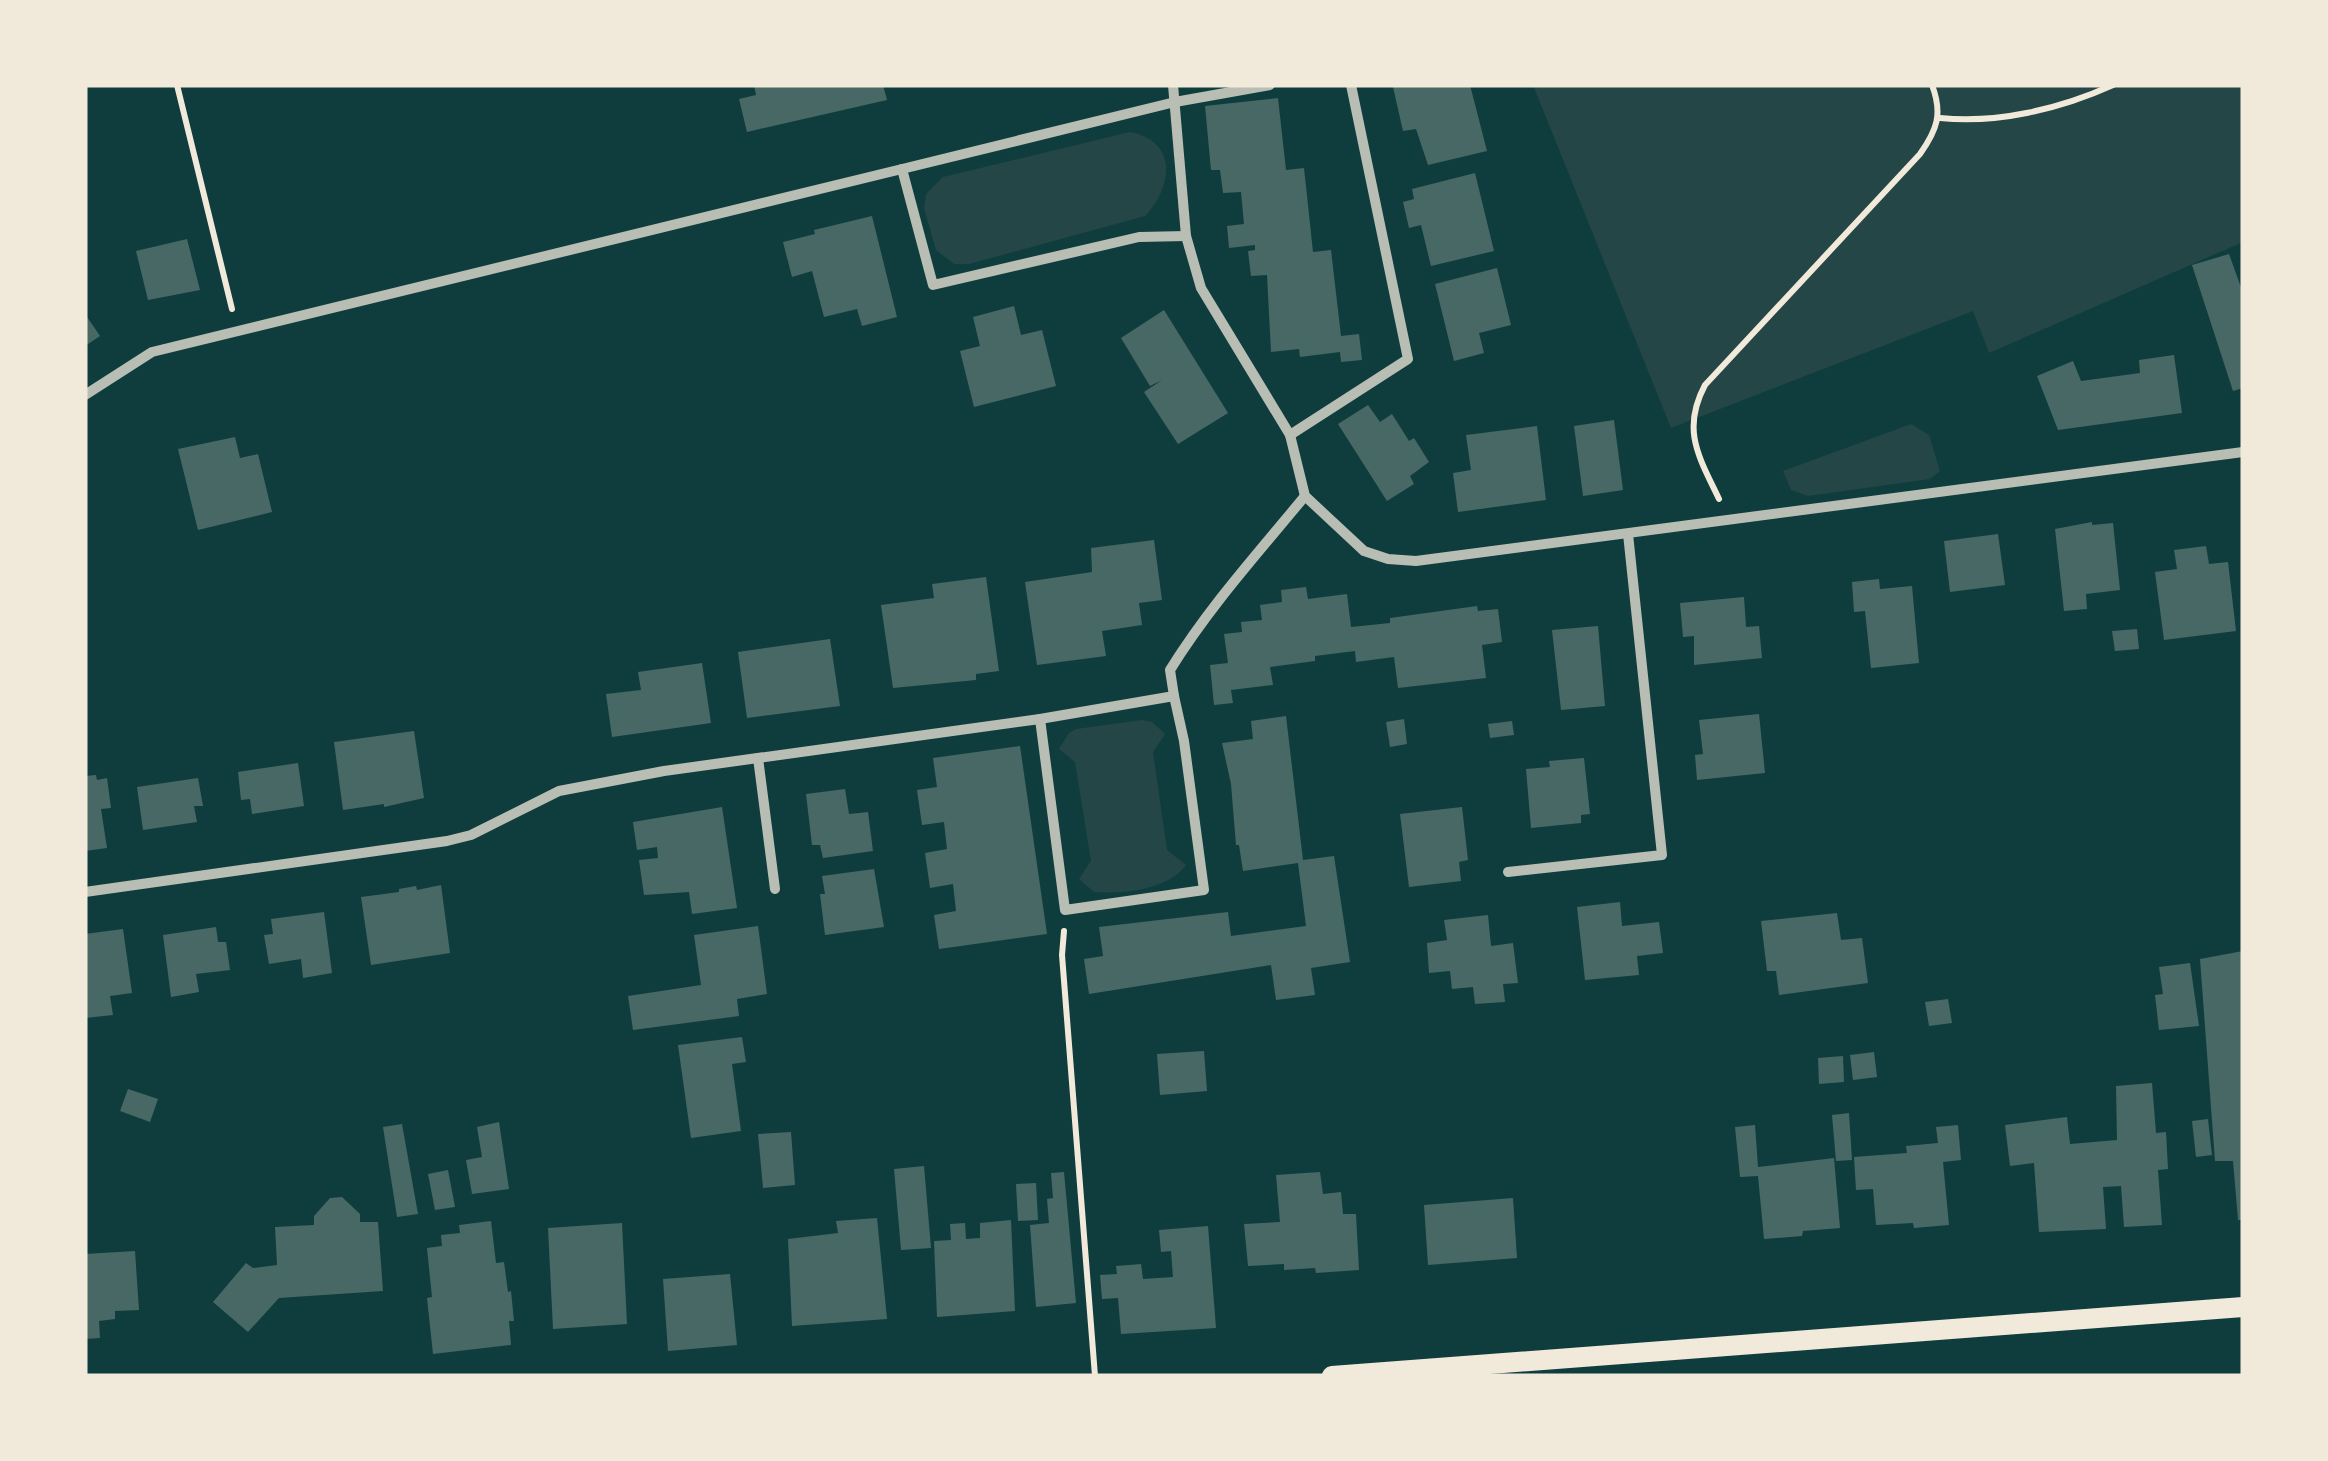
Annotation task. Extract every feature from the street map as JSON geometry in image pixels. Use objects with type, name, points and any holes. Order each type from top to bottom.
[{"type":"main road","points":[[1332,1376],[2243,1308]]},
{"type":"street","points":[[1173,85],[1186,236],[1201,288],[1290,435],[1305,496],[1364,551],[1388,559],[1416,561],[2243,452]]},
{"type":"street","points":[[85,395],[152,352],[1175,102],[1270,85]]},
{"type":"street","points":[[1290,435],[1408,358],[1350,85]]},
{"type":"street","points":[[902,168],[933,286],[1139,237],[1186,236]]},
{"type":"street","points":[[1040,719],[1065,910],[1204,890],[1170,670],[1216,601],[1305,496]]},
{"type":"street","points":[[1508,872],[1662,855],[1628,534]]},
{"type":"street","points":[[85,892],[471,836],[559,791],[664,771],[1040,719],[1174,696]]},
{"type":"street","points":[[758,758],[776,889]]},
{"type":"path","points":[[177,85],[238,330]]},
{"type":"path","points":[[1729,520],[1697,453],[1692,409],[1704,385],[1920,154],[1940,118],[1932,85]]},
{"type":"path","points":[[1940,118],[2017,115],[2113,85]]},
{"type":"path","points":[[1065,910],[1062,955],[1095,1376]]},
{"type":"shaded area","points":[[1533,85],[2243,85],[2243,242],[1989,353],[1973,311],[1671,428]]},
{"type":"shaded area","points":[[1130,132],[1157,145],[1166,166],[1161,192],[1145,216],[969,264],[954,264],[936,250],[924,208],[926,194],[943,177]]},
{"type":"shaded area","points":[[1911,424],[1929,435],[1940,471],[1930,479],[1808,496],[1791,490],[1783,471]]},
{"type":"shaded area","points":[[1152,722],[1165,734],[1153,752],[1167,850],[1186,865],[1157,885],[1132,891],[1094,892],[1079,879],[1091,861],[1075,762],[1059,749],[1076,729]]},
{"type":"building","points":[[754,85],[883,85],[887,100],[747,132],[739,99],[756,95]]},
{"type":"building","points":[[1470,85],[1487,151],[1428,165],[1416,129],[1403,131],[1393,87]]},
{"type":"building","points":[[1278,98],[1286,170],[1304,168],[1313,252],[1331,250],[1341,336],[1359,334],[1362,360],[1341,362],[1340,352],[1300,357],[1299,349],[1271,352],[1267,275],[1251,276],[1248,251],[1255,250],[1255,245],[1229,248],[1227,226],[1244,224],[1241,192],[1223,193],[1220,170],[1211,170],[1205,106]]},
{"type":"building","points":[[1475,173],[1494,251],[1431,266],[1421,225],[1409,228],[1403,202],[1414,199],[1412,189]]},
{"type":"building","points":[[872,216],[897,317],[862,326],[857,309],[824,317],[812,271],[792,277],[783,242]]},
{"type":"building","points":[[187,239],[200,290],[148,300],[136,251]]},
{"type":"building","points":[[2229,254],[2243,293],[2243,388],[2233,391],[2192,265]]},
{"type":"building","points":[[1497,268],[1511,325],[1479,333],[1484,353],[1454,361],[1435,284]]},
{"type":"building","points":[[1014,306],[1021,335],[1042,330],[1056,386],[974,407],[960,351],[980,346],[973,317]]},
{"type":"building","points":[[1164,310],[1228,413],[1178,444],[1144,392],[1162,380],[1150,386],[1121,338]]},
{"type":"building","points":[[85,314],[100,336],[85,346]]},
{"type":"building","points":[[2174,355],[2182,413],[2058,430],[2037,376],[2073,361],[2081,381],[2140,373],[2139,360]]},
{"type":"building","points":[[1368,405],[1380,422],[1392,414],[1409,441],[1414,438],[1429,462],[1410,476],[1414,484],[1387,501],[1338,424]]},
{"type":"building","points":[[1614,420],[1623,490],[1583,496],[1574,426]]},
{"type":"building","points":[[1537,426],[1546,500],[1458,512],[1453,473],[1471,470],[1466,435]]},
{"type":"building","points":[[235,437],[240,458],[258,454],[272,512],[198,530],[178,449]]},
{"type":"building","points":[[2092,522],[2113,523],[2120,590],[2086,594],[2087,609],[2064,611],[2055,529]]},
{"type":"building","points":[[1998,534],[2005,585],[1950,592],[1944,541]]},
{"type":"building","points":[[1154,540],[1162,600],[1139,603],[1142,625],[1102,631],[1106,656],[1037,665],[1025,582],[1092,572],[1091,548]]},
{"type":"building","points":[[2206,546],[2209,564],[2228,562],[2236,631],[2164,640],[2155,572],[2177,569],[2174,550]]},
{"type":"building","points":[[986,577],[999,671],[976,674],[976,680],[893,688],[881,605],[934,598],[932,584]]},
{"type":"building","points":[[1879,579],[1880,589],[1912,586],[1919,663],[1871,668],[1865,611],[1854,612],[1852,582]]},
{"type":"building","points":[[1306,587],[1308,599],[1347,594],[1351,627],[1477,606],[1478,611],[1498,609],[1502,642],[1482,645],[1486,678],[1398,688],[1394,657],[1356,662],[1355,651],[1270,667],[1273,685],[1231,690],[1233,703],[1214,705],[1210,665],[1228,663],[1224,634],[1242,632],[1241,622],[1262,620],[1260,605],[1282,602],[1281,590]]},
{"type":"building","points":[[1744,597],[1746,627],[1759,626],[1762,658],[1694,665],[1694,636],[1683,637],[1680,603]]},
{"type":"building","points":[[1598,626],[1605,706],[1561,710],[1552,630]]},
{"type":"building","points":[[2137,629],[2139,649],[2115,651],[2112,631]]},
{"type":"building","points":[[830,639],[840,706],[747,718],[738,652]]},
{"type":"building","points":[[702,663],[711,723],[612,737],[606,694],[641,690],[638,672]]},
{"type":"building","points":[[1759,714],[1765,773],[1697,780],[1695,755],[1703,754],[1699,720]]},
{"type":"building","points":[[1286,716],[1303,860],[1334,856],[1350,962],[1311,968],[1315,995],[1276,1000],[1271,965],[1089,994],[1084,959],[1103,956],[1099,927],[1228,912],[1231,936],[1306,926],[1298,863],[1243,871],[1222,743],[1253,739],[1251,721]]},
{"type":"building","points":[[1404,719],[1407,744],[1390,747],[1386,722]]},
{"type":"building","points":[[1512,721],[1514,735],[1490,738],[1488,724]]},
{"type":"building","points":[[414,731],[424,798],[384,807],[343,810],[334,742]]},
{"type":"building","points":[[1020,746],[1047,934],[939,949],[934,915],[956,911],[953,884],[930,888],[925,853],[947,849],[944,822],[922,825],[917,790],[937,787],[933,758]]},
{"type":"building","points":[[1584,758],[1590,814],[1581,815],[1581,823],[1531,828],[1526,769],[1550,767],[1549,761]]},
{"type":"building","points":[[298,763],[304,806],[252,814],[250,799],[241,800],[238,772]]},
{"type":"building","points":[[96,775],[97,780],[107,778],[111,808],[101,809],[107,848],[85,851],[85,776]]},
{"type":"building","points":[[198,778],[203,806],[194,806],[197,822],[143,830],[137,787]]},
{"type":"building","points":[[845,789],[849,814],[868,812],[873,851],[823,858],[820,845],[812,845],[806,794]]},
{"type":"building","points":[[722,807],[737,908],[692,914],[689,892],[644,895],[639,860],[658,858],[657,847],[637,850],[633,822]]},
{"type":"building","points":[[1462,807],[1468,860],[1459,862],[1461,881],[1409,887],[1400,814]]},
{"type":"building","points":[[874,869],[884,927],[825,935],[822,876]]},
{"type":"building","points":[[441,885],[450,953],[371,965],[361,897]]},
{"type":"building","points":[[1620,902],[1622,926],[1659,922],[1663,953],[1637,956],[1639,975],[1585,980],[1577,907]]},
{"type":"building","points":[[324,912],[332,973],[303,978],[301,959],[269,964],[264,935],[273,934],[271,919]]},
{"type":"building","points":[[1837,913],[1841,940],[1862,938],[1868,983],[1779,995],[1776,971],[1767,971],[1761,921]]},
{"type":"building","points":[[1488,915],[1491,946],[1513,943],[1518,983],[1503,984],[1505,1002],[1475,1004],[1473,987],[1452,989],[1450,971],[1429,973],[1427,943],[1447,940],[1444,920]]},
{"type":"building","points":[[758,926],[767,994],[737,999],[739,1016],[633,1030],[628,996],[701,985],[694,935]]},
{"type":"building","points":[[216,927],[218,942],[226,942],[230,970],[196,974],[199,992],[171,997],[163,935]]},
{"type":"building","points":[[123,929],[132,993],[110,996],[113,1015],[85,1018],[85,934]]},
{"type":"building","points":[[2243,951],[2243,1220],[2238,1220],[2233,1161],[2215,1161],[2200,959]]},
{"type":"building","points":[[2190,963],[2199,1026],[2159,1030],[2155,995],[2163,994],[2159,967]]},
{"type":"building","points":[[1948,999],[1952,1023],[1929,1026],[1925,1002]]},
{"type":"building","points":[[742,1037],[746,1062],[732,1064],[741,1131],[691,1138],[678,1045]]},
{"type":"building","points":[[1204,1051],[1207,1091],[1160,1095],[1157,1054]]},
{"type":"building","points":[[1874,1052],[1877,1077],[1853,1080],[1850,1055]]},
{"type":"building","points":[[1843,1056],[1844,1082],[1819,1084],[1818,1058]]},
{"type":"building","points":[[2152,1083],[2156,1133],[2166,1132],[2168,1169],[2158,1170],[2162,1225],[2124,1227],[2121,1186],[2103,1187],[2106,1229],[2039,1232],[2034,1163],[2010,1166],[2005,1125],[2067,1117],[2070,1144],[2117,1140],[2116,1086]]},
{"type":"building","points":[[128,1089],[158,1099],[150,1122],[120,1111]]},
{"type":"building","points":[[1849,1113],[1852,1160],[1836,1161],[1832,1115]]},
{"type":"building","points":[[2208,1119],[2212,1155],[2196,1157],[2192,1121]]},
{"type":"building","points":[[499,1122],[509,1189],[472,1194],[466,1160],[482,1157],[477,1127]]},
{"type":"building","points":[[402,1124],[418,1214],[397,1217],[383,1127]]},
{"type":"building","points":[[1755,1125],[1758,1167],[1834,1158],[1840,1228],[1764,1239],[1758,1176],[1740,1177],[1735,1127]]},
{"type":"building","points":[[1958,1125],[1961,1160],[1943,1162],[1949,1225],[1876,1225],[1873,1189],[1856,1190],[1854,1157],[1907,1153],[1906,1146],[1938,1143],[1936,1127]]},
{"type":"building","points":[[791,1132],[795,1185],[763,1188],[758,1134]]},
{"type":"building","points":[[924,1166],[931,1248],[901,1250],[894,1169]]},
{"type":"building","points":[[448,1170],[455,1207],[435,1210],[428,1174]]},
{"type":"building","points":[[1064,1172],[1076,1303],[1036,1307],[1030,1225],[1049,1223],[1051,1173]]},
{"type":"building","points":[[1320,1172],[1323,1194],[1341,1192],[1343,1214],[1356,1214],[1359,1270],[1316,1273],[1315,1268],[1284,1270],[1284,1264],[1248,1266],[1244,1224],[1280,1222],[1276,1175]]},
{"type":"building","points":[[1036,1183],[1038,1220],[1018,1221],[1016,1184]]},
{"type":"building","points":[[342,1197],[360,1214],[360,1222],[378,1222],[383,1291],[279,1298],[248,1332],[213,1302],[246,1263],[253,1268],[277,1265],[275,1227],[314,1225],[314,1216],[330,1198]]},
{"type":"building","points":[[1513,1198],[1517,1258],[1428,1265],[1424,1205]]},
{"type":"building","points":[[877,1218],[887,1319],[792,1326],[788,1239],[838,1233],[836,1221]]},
{"type":"building","points":[[1011,1220],[1015,1311],[937,1317],[934,1241],[951,1240],[950,1224],[965,1223],[966,1239],[980,1238],[980,1223]]},
{"type":"building","points":[[491,1221],[496,1263],[504,1262],[508,1292],[511,1291],[511,1345],[433,1354],[427,1248],[442,1246],[441,1235],[460,1233],[459,1225]]},
{"type":"building","points":[[622,1223],[627,1324],[553,1329],[548,1228]]},
{"type":"building","points":[[1208,1226],[1216,1328],[1121,1334],[1118,1298],[1102,1299],[1100,1275],[1117,1274],[1116,1266],[1141,1264],[1143,1279],[1173,1277],[1171,1251],[1161,1252],[1159,1230]]},
{"type":"building","points":[[135,1251],[139,1310],[115,1311],[115,1319],[99,1321],[100,1338],[85,1339],[85,1254]]},
{"type":"building","points":[[730,1274],[737,1345],[668,1351],[663,1279]]}]
